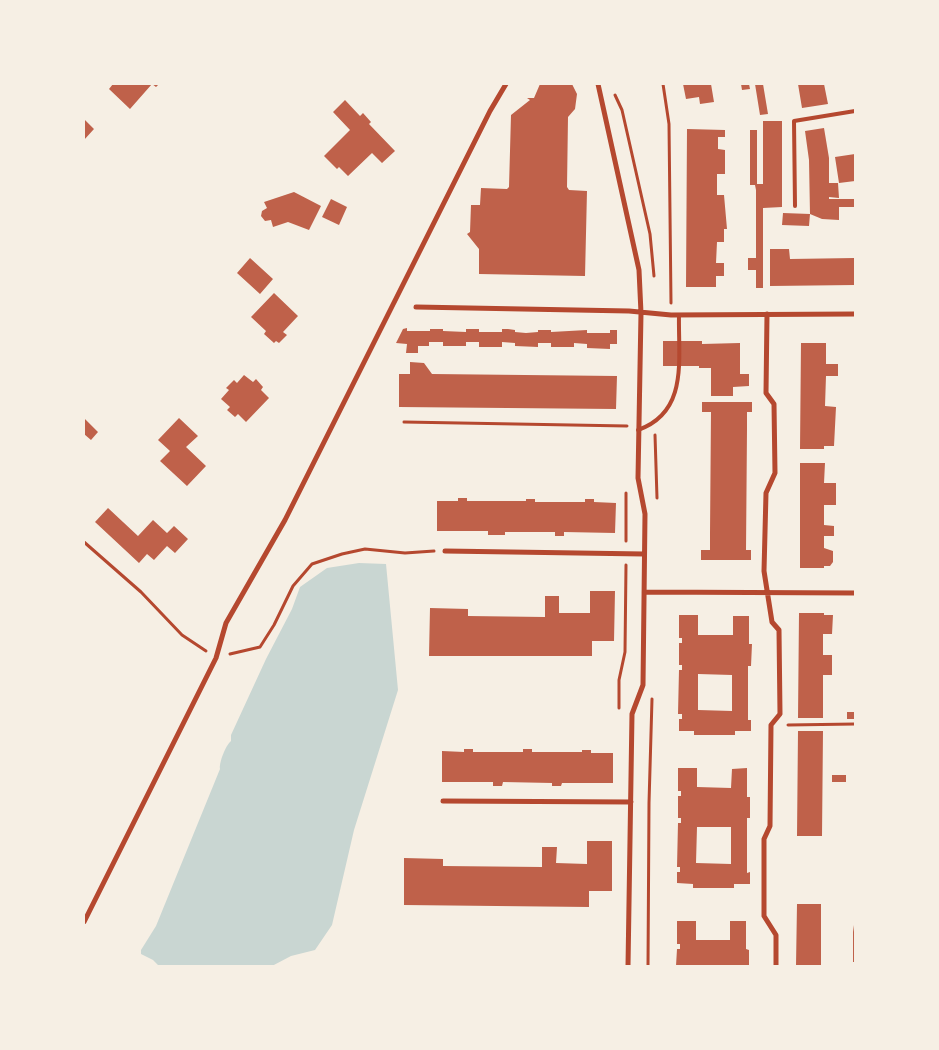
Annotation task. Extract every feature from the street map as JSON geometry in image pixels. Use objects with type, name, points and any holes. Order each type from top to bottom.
[{"type":"street","points":[[84,922],[216,658],[226,623],[285,520],[506,84]]},
{"type":"street","points":[[598,84],[639,270],[641,313],[638,478],[645,514],[643,685],[632,714],[628,966]]},
{"type":"street","points":[[416,307],[672,315],[855,314]]},
{"type":"street","points":[[767,314],[766,393],[774,404],[775,473],[766,493],[764,571],[772,622],[779,630],[780,714],[771,725],[770,826],[764,839],[764,916],[776,935],[776,966]]},
{"type":"street","points":[[444,551],[644,554]]},
{"type":"street","points":[[644,592],[855,592]]},
{"type":"street","points":[[443,801],[631,802]]},
{"type":"lane","points":[[795,206],[794,121],[855,110]]},
{"type":"lane","points":[[638,430],[654,425],[664,415],[677,391],[679,315]]},
{"type":"path","points":[[663,84],[669,124],[672,315]]},
{"type":"path","points":[[628,417],[628,436]]},
{"type":"path","points":[[404,422],[628,426]]},
{"type":"path","points":[[619,718],[619,680],[625,652],[626,484]]},
{"type":"path","points":[[84,542],[142,592],[182,635],[216,658],[260,647],[274,625],[293,586],[312,564],[342,554],[366,549],[405,553],[444,551]]},
{"type":"path","points":[[771,725],[855,724]]},
{"type":"shaded area","points":[[359,563],[386,564],[398,690],[354,830],[332,925],[315,950],[291,956],[272,966],[159,966],[153,960],[141,954],[141,950],[156,926],[220,769],[223,754],[231,741],[231,735],[266,659],[292,609],[300,587],[327,568]]},
{"type":"building","points":[[113,84],[152,84],[130,109],[109,89]]},
{"type":"building","points":[[540,84],[572,84],[577,94],[575,109],[568,117],[567,187],[569,190],[587,191],[585,276],[479,274],[479,249],[467,234],[470,232],[471,205],[480,205],[481,188],[507,189],[509,187],[511,115],[530,100],[527,98],[534,98]]},
{"type":"building","points":[[683,84],[711,84],[714,102],[700,104],[699,97],[686,99]]},
{"type":"building","points":[[741,84],[749,84],[750,89],[742,90]]},
{"type":"building","points":[[755,84],[763,84],[768,114],[760,115]]},
{"type":"building","points":[[798,84],[824,84],[828,104],[802,108]]},
{"type":"building","points":[[345,100],[360,116],[363,113],[371,122],[369,124],[395,151],[382,163],[372,153],[348,176],[339,167],[337,169],[324,156],[350,130],[333,112]]},
{"type":"building","points":[[84,119],[94,129],[84,140]]},
{"type":"building","points":[[763,121],[782,121],[782,207],[763,208],[763,288],[756,288],[756,270],[748,270],[748,258],[756,258],[756,190],[755,185],[750,185],[750,130],[757,130],[757,184],[763,184]]},
{"type":"building","points":[[824,128],[829,158],[829,183],[838,183],[839,198],[829,197],[829,199],[855,199],[855,207],[839,207],[839,220],[822,219],[810,214],[809,160],[805,131]]},
{"type":"building","points":[[687,129],[725,130],[725,137],[718,137],[718,149],[725,150],[725,174],[717,174],[717,195],[724,195],[727,229],[724,229],[724,242],[717,242],[716,263],[724,263],[724,276],[716,276],[716,287],[686,287]]},
{"type":"building","points":[[855,154],[855,181],[839,183],[835,157]]},
{"type":"building","points":[[294,192],[321,206],[309,230],[288,222],[273,227],[271,220],[265,221],[261,216],[262,211],[267,208],[264,202]]},
{"type":"building","points":[[331,199],[347,207],[339,225],[322,217]]},
{"type":"building","points":[[783,213],[810,214],[809,226],[782,225]]},
{"type":"building","points":[[770,249],[789,249],[790,259],[855,258],[855,285],[770,286]]},
{"type":"building","points":[[250,258],[273,279],[260,294],[237,273]]},
{"type":"building","points":[[274,293],[298,316],[283,332],[287,335],[279,343],[276,341],[274,343],[264,334],[266,331],[251,317]]},
{"type":"building","points":[[407,328],[407,331],[443,329],[443,331],[466,332],[466,329],[479,329],[479,332],[502,332],[502,329],[508,329],[526,333],[538,332],[538,330],[551,330],[551,332],[587,330],[587,333],[610,333],[610,330],[617,330],[617,344],[610,344],[610,349],[587,348],[587,344],[574,343],[574,347],[551,347],[551,343],[538,343],[538,347],[515,346],[515,343],[502,342],[502,347],[479,347],[479,342],[466,342],[466,346],[443,346],[443,342],[429,342],[429,346],[418,346],[418,353],[406,353],[407,344],[396,343],[403,329]]},
{"type":"building","points":[[663,341],[702,341],[702,344],[740,343],[740,374],[749,374],[749,386],[733,387],[733,396],[711,396],[711,368],[663,366]]},
{"type":"building","points":[[801,343],[826,343],[826,364],[838,364],[838,376],[826,376],[825,406],[836,407],[834,446],[824,446],[824,449],[800,449]]},
{"type":"building","points":[[410,362],[424,363],[432,374],[617,376],[616,409],[399,407],[399,374],[410,374]]},
{"type":"building","points":[[244,375],[253,382],[256,379],[263,387],[261,390],[269,398],[246,422],[238,414],[235,417],[227,410],[230,407],[221,399],[229,390],[226,388],[234,380],[237,383]]},
{"type":"building","points":[[702,402],[752,402],[752,412],[747,412],[746,550],[751,550],[751,560],[701,560],[701,550],[710,550],[711,412],[702,412]]},
{"type":"building","points":[[84,418],[98,432],[91,440],[84,434]]},
{"type":"building","points":[[179,418],[198,436],[186,447],[206,466],[187,486],[160,461],[170,451],[158,440]]},
{"type":"building","points":[[800,463],[825,463],[824,483],[836,483],[836,505],[824,505],[824,525],[834,526],[834,536],[824,536],[824,548],[833,551],[833,562],[830,566],[824,566],[824,568],[800,568]]},
{"type":"building","points":[[458,498],[467,498],[467,501],[526,501],[526,499],[535,499],[535,502],[585,502],[585,499],[594,499],[594,502],[616,503],[615,533],[564,532],[564,536],[555,536],[555,532],[505,532],[505,535],[488,535],[488,531],[437,531],[437,501],[458,501]]},
{"type":"building","points":[[108,508],[138,536],[153,520],[167,533],[174,526],[188,539],[175,553],[167,546],[154,560],[147,554],[139,563],[95,522]]},
{"type":"building","points":[[590,591],[615,591],[614,641],[592,641],[592,656],[429,656],[430,608],[468,609],[468,616],[545,617],[545,596],[559,596],[559,613],[590,613]]},
{"type":"building","points":[[799,613],[833,615],[832,634],[823,634],[823,655],[832,655],[832,675],[823,675],[823,718],[798,718]]},
{"type":"building","points":[[679,615],[698,615],[698,635],[733,635],[733,616],[749,616],[749,644],[752,644],[751,666],[748,666],[748,720],[751,720],[751,731],[735,731],[735,735],[694,735],[694,731],[679,731],[679,719],[682,719],[682,714],[678,714],[679,670],[682,670],[682,665],[679,665],[679,643],[682,643],[682,638],[679,638]],"holes":[[[698,674],[732,675],[732,711],[698,710]]]},
{"type":"building","points":[[847,712],[855,712],[855,719],[847,719]]},
{"type":"building","points":[[798,731],[823,731],[822,836],[797,836]]},
{"type":"building","points":[[464,749],[473,749],[473,752],[523,752],[523,749],[532,749],[532,752],[582,752],[582,750],[591,750],[591,753],[613,753],[613,783],[562,783],[561,786],[552,786],[552,783],[503,782],[502,786],[493,786],[493,782],[442,782],[442,751],[464,752]]},
{"type":"building","points":[[678,768],[697,768],[697,787],[731,788],[732,769],[747,768],[747,797],[750,797],[750,818],[747,818],[747,873],[750,872],[750,884],[734,884],[734,888],[693,888],[693,884],[677,883],[677,872],[680,872],[680,867],[677,867],[678,823],[681,823],[681,818],[678,818],[678,796],[681,796],[681,791],[678,791]],"holes":[[[697,827],[731,827],[731,864],[696,863]]]},
{"type":"building","points":[[832,775],[846,775],[846,782],[832,782]]},
{"type":"building","points":[[587,841],[612,841],[612,891],[589,891],[589,907],[404,905],[404,858],[443,859],[443,866],[542,867],[542,847],[557,847],[556,863],[587,864]]},
{"type":"building","points":[[797,904],[821,904],[821,966],[796,966]]},
{"type":"building","points":[[677,921],[696,921],[696,940],[730,940],[730,921],[746,921],[746,949],[749,950],[749,966],[676,966],[677,949],[680,949],[680,944],[677,944]]},
{"type":"building","points":[[854,925],[855,962],[853,962],[853,932]]}]
